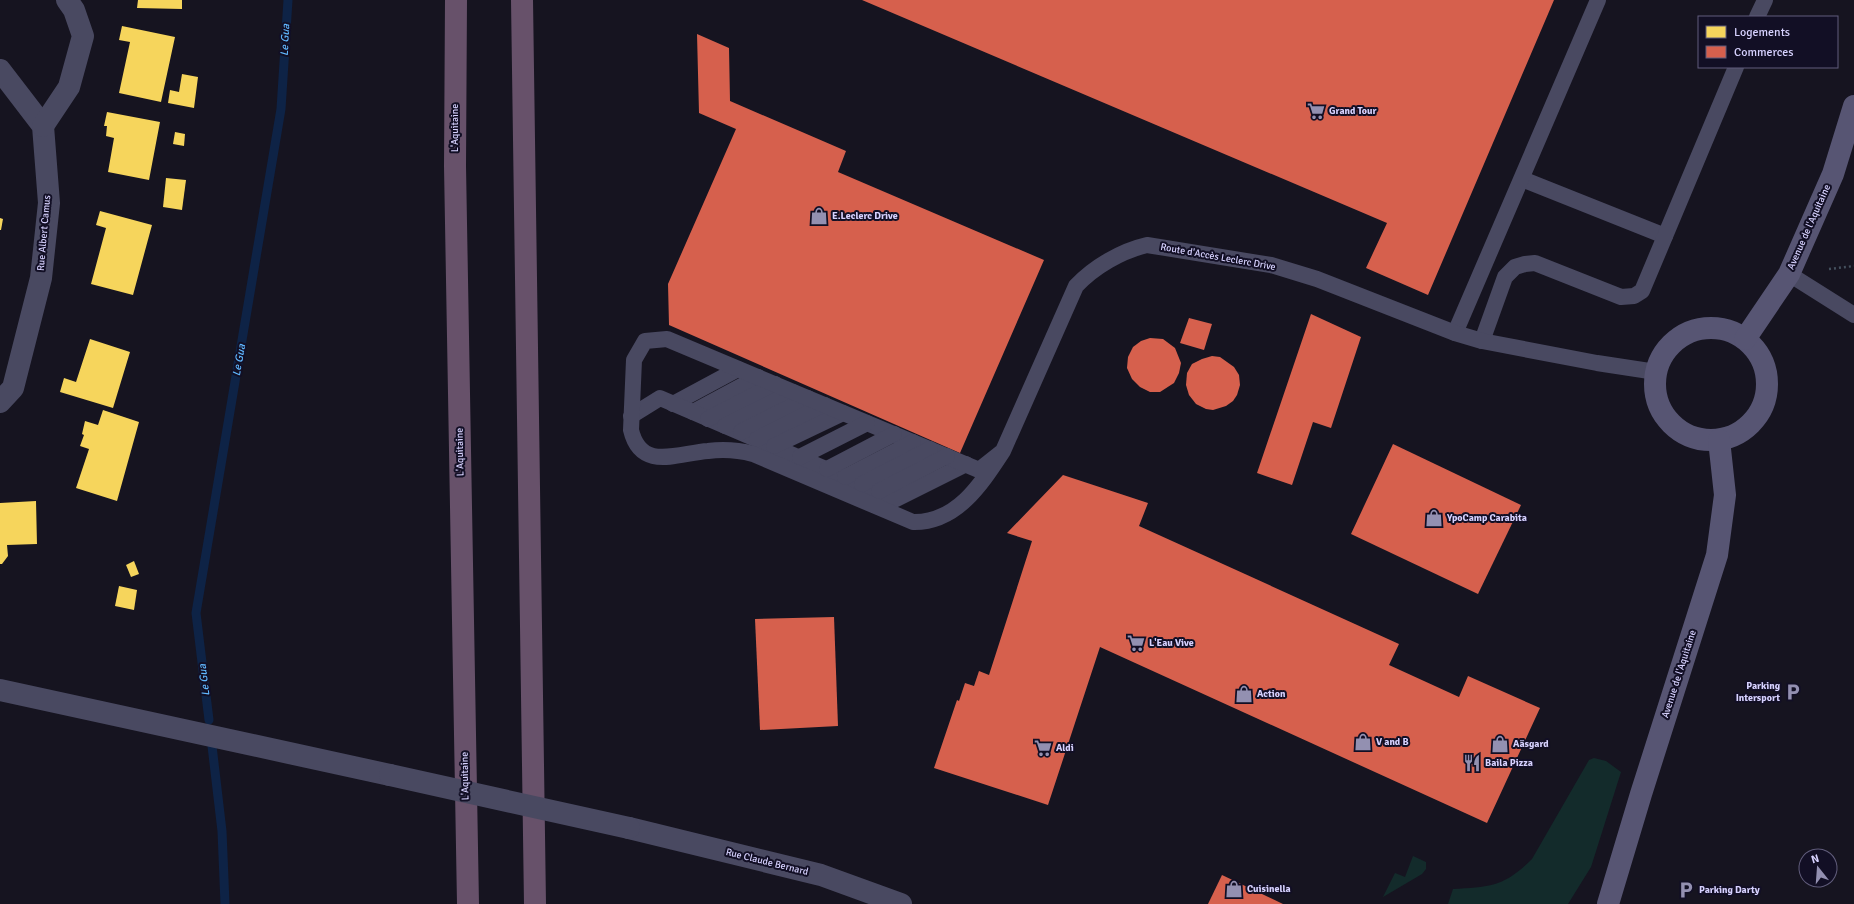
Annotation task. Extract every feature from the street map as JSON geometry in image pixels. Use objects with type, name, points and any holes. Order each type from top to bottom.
[{"type":"highway","name":"L'Aquitaine","points":[[456,0],[455,182],[468,904]]},
{"type":"highway","points":[[522,0],[535,904]]},
{"type":"main road","name":"Avenue de l'Aquitaine","points":[[1745,339],[1788,274],[1833,174],[1854,106]]},
{"type":"main road","points":[[1710,328],[1728,330],[1745,339],[1758,352],[1766,369],[1768,388],[1763,406],[1752,423],[1737,434],[1719,440],[1701,439],[1684,433],[1670,422],[1660,407],[1655,390],[1656,372],[1663,354],[1676,340],[1692,331],[1710,328]]},
{"type":"main road","name":"Avenue de l'Aquitaine","points":[[1608,904],[1641,794],[1717,555],[1725,495],[1719,440]]},
{"type":"street","points":[[0,70],[43,126],[69,87],[82,36],[74,10],[67,0]]},
{"type":"street","name":"Rue Albert Camus","points":[[0,402],[13,388],[41,278],[49,203],[43,126]]},
{"type":"street","name":"Rue Claude Bernard","points":[[0,690],[629,828],[821,875],[901,904]]},
{"type":"lane","points":[[1455,333],[1598,0]]},
{"type":"lane","points":[[1757,16],[1765,0]]},
{"type":"lane","points":[[1482,341],[1505,277],[1515,267],[1535,263],[1621,297],[1634,296],[1642,291],[1736,68]]},
{"type":"lane","points":[[1522,179],[1665,236]]},
{"type":"lane","name":"Route d'Accès Leclerc Drive","points":[[738,369],[667,339],[645,341],[634,360],[631,416],[633,440],[637,447],[651,456],[672,457],[709,450],[741,451],[761,457],[913,522],[924,522],[946,515],[957,507],[981,484],[1002,451],[1076,286],[1088,273],[1133,248],[1147,245],[1271,265],[1317,279],[1455,333],[1482,341],[1597,363],[1656,372]]},
{"type":"lane","points":[[1788,274],[1854,315]]},
{"type":"lane","points":[[673,404],[738,369],[979,470],[1002,451]]},
{"type":"lane","points":[[693,412],[758,377]]},
{"type":"lane","points":[[708,418],[775,384]]},
{"type":"lane","points":[[725,426],[793,392]]},
{"type":"lane","points":[[631,416],[660,398],[896,499],[966,464]]},
{"type":"lane","points":[[741,432],[808,398]]},
{"type":"lane","points":[[757,440],[825,405]]},
{"type":"lane","points":[[774,446],[843,413]]},
{"type":"lane","points":[[800,458],[867,423]]},
{"type":"lane","points":[[827,469],[894,434]]},
{"type":"lane","points":[[845,477],[913,442]]},
{"type":"lane","points":[[862,484],[930,449]]},
{"type":"lane","points":[[879,491],[947,456]]},
{"type":"green space","points":[[1594,758],[1606,761],[1621,772],[1591,867],[1568,904],[1448,904],[1453,889],[1496,884],[1513,875],[1532,859],[1589,760]]},
{"type":"green space","points":[[1413,856],[1426,862],[1426,869],[1422,874],[1383,897],[1395,873],[1405,877]]},
{"type":"building: Logements","points":[[138,0],[182,0],[182,9],[137,8]]},
{"type":"building: Logements","points":[[122,26],[175,37],[161,102],[119,93],[130,42],[119,40]]},
{"type":"building: Logements","points":[[182,74],[198,77],[194,108],[168,103],[170,90],[179,92]]},
{"type":"building: Logements","points":[[107,112],[160,122],[149,180],[108,172],[114,138],[106,136],[107,126],[104,126]]},
{"type":"building: Logements","points":[[175,132],[185,134],[184,146],[173,144]]},
{"type":"building: Logements","points":[[166,178],[186,180],[182,210],[163,207]]},
{"type":"building: Logements","points":[[100,211],[152,225],[133,295],[91,284],[106,228],[96,225]]},
{"type":"building: Logements","points":[[0,218],[3,219],[1,230],[0,230]]},
{"type":"building: Logements","points":[[90,339],[130,352],[113,408],[60,392],[64,378],[76,382]]},
{"type":"building: Logements","points":[[103,410],[139,422],[117,501],[76,488],[89,449],[80,446],[84,435],[82,434],[85,421],[98,425]]},
{"type":"building: Logements","points":[[36,501],[37,544],[7,545],[8,556],[2,564],[0,564],[0,503]]},
{"type":"building: Logements","points":[[134,561],[139,574],[131,577],[126,565]]},
{"type":"building: Logements","points":[[119,586],[137,590],[134,610],[115,606]]},
{"type":"building: Commerces","name":"Grand Tour","points":[[862,0],[1554,0],[1428,295],[1366,268],[1387,223]]},
{"type":"building: Commerces","name":"E.Leclerc Drive","points":[[697,34],[729,48],[730,101],[846,151],[838,172],[1044,260],[960,453],[669,325],[668,284],[736,129],[699,113]]},
{"type":"building: Commerces","points":[[1311,314],[1361,337],[1331,428],[1313,422],[1292,485],[1257,473]]},
{"type":"building: Commerces","points":[[1189,318],[1212,324],[1204,350],[1180,343]]},
{"type":"building: Commerces","points":[[1150,338],[1163,339],[1175,348],[1181,363],[1179,373],[1174,383],[1160,392],[1150,392],[1140,387],[1132,379],[1127,368],[1128,357],[1133,347],[1141,341]]},
{"type":"building: Commerces","points":[[1212,356],[1220,357],[1234,367],[1239,375],[1240,385],[1237,395],[1233,401],[1226,406],[1213,410],[1206,409],[1196,404],[1189,395],[1186,385],[1187,373],[1192,364]]},
{"type":"building: Commerces","points":[[1393,444],[1521,505],[1478,594],[1351,534]]},
{"type":"building: Commerces","points":[[1063,475],[1148,503],[1139,526],[1399,644],[1389,665],[1459,697],[1468,676],[1540,708],[1487,823],[1100,647],[1048,805],[934,768],[957,700],[959,701],[965,683],[974,686],[979,671],[989,675],[1032,541],[1007,533]]},
{"type":"building: Commerces","points":[[834,617],[838,726],[760,730],[755,619]]},
{"type":"building: Commerces","name":"Cuisinella","points":[[1222,875],[1283,904],[1208,904]]},
{"type":"waterway","name":"Le Gua","points":[[209,720],[196,613],[281,109],[288,0]]},
{"type":"waterway","name":"Le Gua","points":[[212,746],[222,831],[225,904]]},
{"type":"place","name":"Grand Tour","points":[[1316,111]]},
{"type":"place","name":"E.Leclerc Drive","points":[[819,216]]},
{"type":"place","name":"YpoCamp Carabita","points":[[1434,518]]},
{"type":"place","name":"L'Eau Vive","points":[[1136,643]]},
{"type":"place","name":"Parking Intersport","points":[[1793,692]]},
{"type":"place","name":"Action","points":[[1244,694]]},
{"type":"place","name":"V and B","points":[[1363,742]]},
{"type":"place","name":"Aäsgard","points":[[1500,744]]},
{"type":"place","name":"Aldi","points":[[1043,748]]},
{"type":"place","name":"Baila Pizza","points":[[1472,763]]},
{"type":"place","name":"Cuisinella","points":[[1234,889]]},
{"type":"place","name":"Parking Darty","points":[[1686,890]]}]
